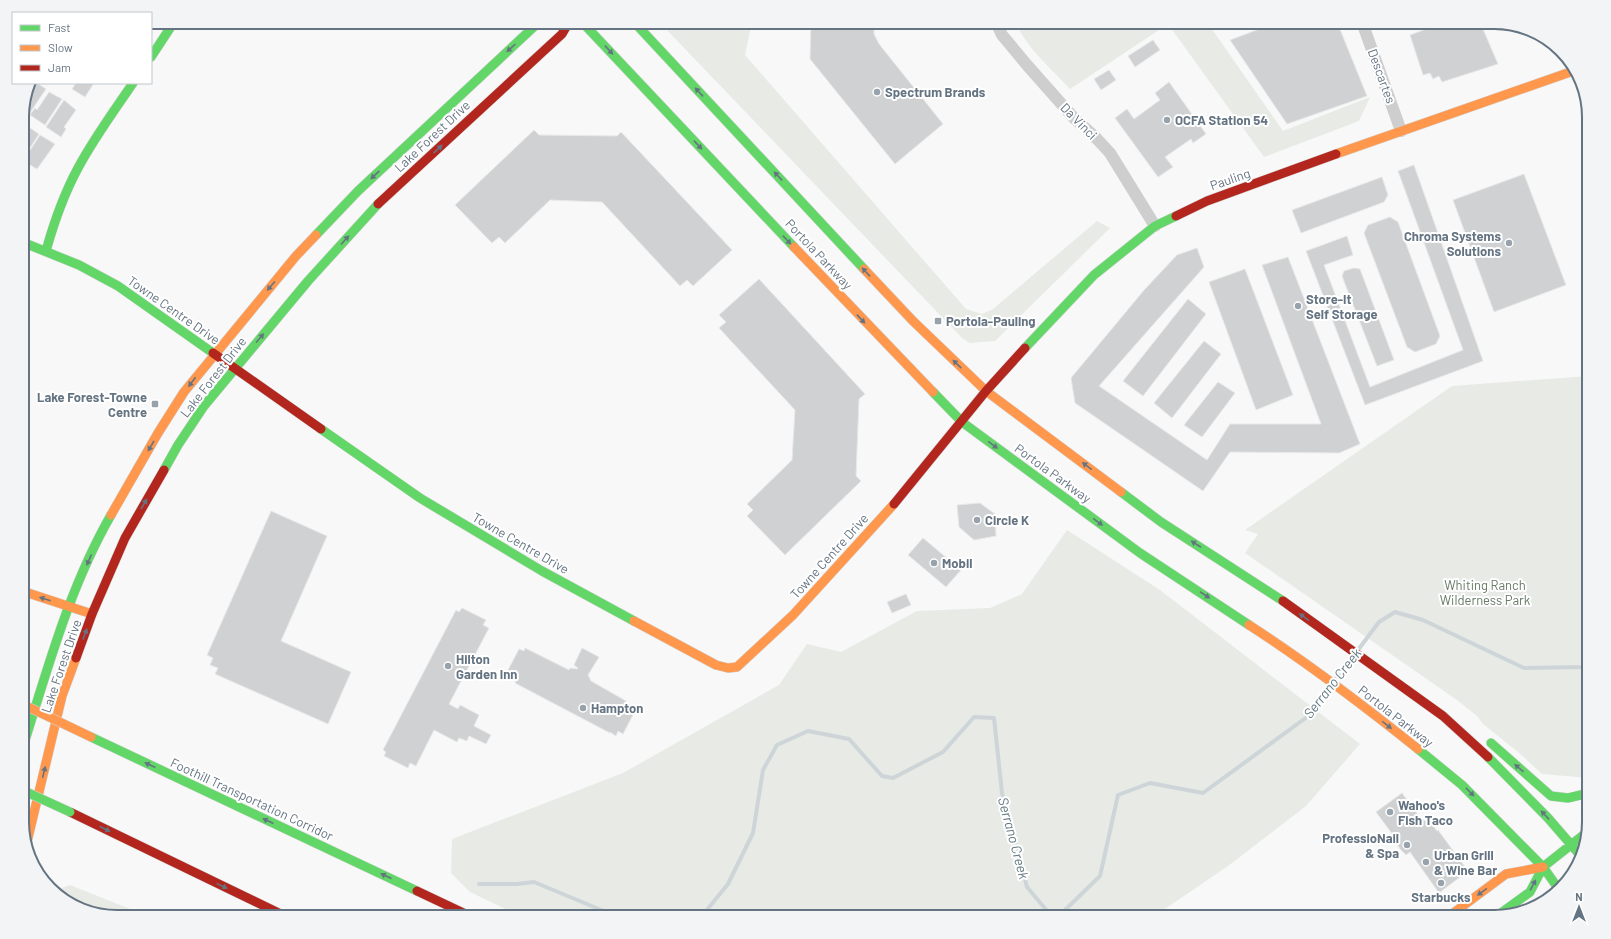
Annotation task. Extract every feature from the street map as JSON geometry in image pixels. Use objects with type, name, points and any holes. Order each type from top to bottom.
[{"type":"main road","points":[[152,55],[169,29]]},
{"type":"main road","name":"Lake Forest Drive","points":[[29,728],[68,606],[107,521],[158,433],[184,392],[296,256],[358,191],[532,29]]},
{"type":"main road","name":"Lake Forest Drive","points":[[29,829],[62,696],[92,614],[125,538],[174,452],[204,406],[308,281],[375,207],[562,34],[565,29]]},
{"type":"main road","name":"Portola Parkway","points":[[589,29],[887,346],[962,422],[1140,553],[1294,654],[1357,700],[1462,785],[1543,867],[1556,884]]},
{"type":"main road","name":"Portola Parkway","points":[[641,29],[913,322],[986,391],[1162,522],[1275,596],[1335,640],[1381,670],[1443,716],[1498,766],[1548,818],[1577,851]]},
{"type":"main road","name":"Pauling","points":[[962,422],[986,391],[1094,276],[1155,226],[1207,201],[1570,72]]},
{"type":"main road","points":[[46,251],[54,224],[71,181],[92,145],[132,84]]},
{"type":"main road","name":"Towne Centre Drive","points":[[29,245],[79,265],[118,286],[420,498],[476,533],[646,628],[728,669],[734,669],[740,665],[793,615],[906,490],[962,422]]},
{"type":"main road","points":[[29,593],[92,614]]},
{"type":"main road","name":"Foothill Transportation Corridor","points":[[29,707],[457,910]]},
{"type":"main road","points":[[1443,716],[1458,719]]},
{"type":"main road","points":[[1482,735],[1551,796],[1568,798],[1582,794]]},
{"type":"main road","points":[[29,793],[273,910]]},
{"type":"main road","points":[[1507,909],[1530,892],[1543,867],[1580,838]]},
{"type":"main road","points":[[1457,910],[1506,874],[1543,867]]},
{"type":"street","name":"Da Vinci","points":[[999,29],[1002,35],[1027,65],[1073,117],[1110,153],[1155,226]]},
{"type":"street","name":"Descartes","points":[[1365,29],[1401,131]]},
{"type":"green space","points":[[666,29],[751,29],[745,55],[966,309],[982,314],[993,309],[1097,221],[1110,228],[995,341],[970,343],[962,338]]},
{"type":"green space","points":[[1018,29],[1160,29],[1070,89],[1047,66]]},
{"type":"green space","points":[[1172,29],[1212,29],[1283,131],[1370,97],[1359,121],[1264,157]]},
{"type":"green space","name":"Whiting Ranch Wilderness Park","points":[[1582,377],[1582,777],[1542,774],[1457,700],[1245,553],[1258,534],[1245,530],[1452,386]]},
{"type":"green space","points":[[1067,530],[1160,590],[1360,744],[1306,806],[1228,866],[1163,910],[507,910],[470,892],[451,873],[452,839],[623,773],[779,685],[807,644],[841,652],[917,611],[990,608],[1022,594]]},
{"type":"green space","points":[[70,885],[132,910],[117,910],[94,907],[73,898],[63,892],[57,886],[62,888]]},
{"type":"building","name":"Spectrum Brands","points":[[811,29],[874,29],[874,34],[879,44],[943,124],[895,164],[810,59]]},
{"type":"building","points":[[1259,29],[1340,29],[1367,96],[1287,124],[1230,40]]},
{"type":"building","points":[[1426,29],[1483,29],[1498,64],[1442,82],[1439,76],[1433,79],[1430,73],[1423,75],[1410,35]]},
{"type":"building","points":[[1153,40],[1160,50],[1135,67],[1128,56]]},
{"type":"building","points":[[1109,70],[1116,80],[1101,90],[1094,79]]},
{"type":"building","points":[[1169,82],[1206,134],[1193,143],[1191,139],[1165,157],[1173,167],[1158,177],[1115,118],[1127,109],[1134,119],[1160,100],[1155,93]]},
{"type":"building","points":[[36,84],[38,84],[46,89],[29,114],[32,94]]},
{"type":"building","points":[[75,84],[93,84],[85,97],[72,89]]},
{"type":"building","points":[[49,92],[62,99],[45,125],[30,115],[35,108],[37,110]]},
{"type":"building","points":[[64,100],[76,110],[64,127],[66,129],[61,137],[46,127]]},
{"type":"building","points":[[29,127],[39,134],[29,149]]},
{"type":"building","points":[[534,130],[539,135],[617,136],[621,132],[732,250],[693,286],[687,280],[680,286],[602,202],[550,200],[505,243],[499,237],[492,243],[455,205]]},
{"type":"building","points":[[40,135],[55,144],[37,169],[29,164],[29,152]]},
{"type":"building","points":[[1414,165],[1483,361],[1365,405],[1306,251],[1347,236],[1353,255],[1324,265],[1370,387],[1463,350],[1398,171]]},
{"type":"building","name":"Chroma Systems Solutions","points":[[1524,174],[1566,285],[1494,312],[1453,200]]},
{"type":"building","points":[[1382,177],[1388,195],[1384,202],[1301,233],[1292,210]]},
{"type":"building","points":[[1390,217],[1398,222],[1440,336],[1436,344],[1415,352],[1407,347],[1364,233],[1368,225]]},
{"type":"building","points":[[1197,248],[1204,267],[1099,386],[1207,460],[1230,424],[1321,424],[1262,265],[1288,257],[1360,444],[1339,453],[1230,452],[1203,491],[1075,403],[1071,378],[1145,289],[1177,255]]},
{"type":"building","points":[[1354,268],[1360,269],[1394,360],[1377,366],[1342,276],[1344,271]]},
{"type":"building","points":[[1245,269],[1293,395],[1256,410],[1209,282]]},
{"type":"building","points":[[759,279],[865,394],[859,399],[856,476],[861,481],[785,555],[747,516],[753,510],[747,504],[792,460],[795,410],[719,328],[726,322],[719,315]]},
{"type":"building","points":[[1188,299],[1206,314],[1143,396],[1123,381]]},
{"type":"building","points":[[1204,341],[1221,354],[1172,418],[1154,403]]},
{"type":"building","points":[[1218,382],[1235,393],[1202,437],[1184,425]]},
{"type":"building","name":"Circle K","points":[[980,503],[995,514],[996,536],[974,540],[959,527],[957,505]]},
{"type":"building","points":[[271,511],[327,536],[281,641],[351,672],[328,724],[215,674],[218,668],[210,665],[213,658],[207,655]]},
{"type":"building","name":"Mobil","points":[[923,538],[961,570],[946,587],[908,555]]},
{"type":"building","points":[[906,594],[911,605],[892,613],[887,602]]},
{"type":"building","name":"Hilton Garden Inn","points":[[462,608],[486,620],[483,625],[489,628],[449,704],[458,709],[460,705],[479,715],[474,726],[491,735],[486,744],[469,736],[467,741],[459,738],[457,742],[434,730],[416,766],[410,763],[408,768],[384,756],[386,752],[383,750],[456,610],[459,612]]},
{"type":"building","points":[[525,648],[569,670],[570,668],[578,668],[574,665],[582,648],[599,657],[588,675],[591,681],[626,701],[626,703],[632,705],[631,709],[635,711],[623,734],[618,731],[616,736],[515,683],[516,681],[509,678],[511,674],[507,672],[519,649],[524,651]]},
{"type":"building","points":[[1402,793],[1421,819],[1422,818],[1425,821],[1428,819],[1437,831],[1438,830],[1468,871],[1439,893],[1410,852],[1406,855],[1400,849],[1392,836],[1393,835],[1376,812]]},
{"type":"waterway","name":"Serrano Creek","points":[[1358,650],[1379,622],[1395,612],[1423,620],[1524,668],[1582,667]]},
{"type":"waterway","name":"Serrano Creek","points":[[1336,678],[1353,657]]},
{"type":"waterway","name":"Serrano Creek","points":[[1065,910],[1100,876],[1118,795],[1150,783],[1203,793],[1307,717],[1330,687]]},
{"type":"waterway","name":"Serrano Creek","points":[[707,910],[728,884],[753,833],[763,770],[777,745],[808,731],[849,739],[882,776],[893,778],[943,752],[974,717],[994,718],[1002,793],[1027,887],[1046,910]]},
{"type":"waterway","name":"Serrano Creek","points":[[479,884],[517,884],[534,882],[601,910]]},
{"type":"traffic: fast","points":[[152,55],[169,29]]},
{"type":"traffic: fast","points":[[316,235],[358,191],[532,29]]},
{"type":"traffic: fast","points":[[589,29],[794,247]]},
{"type":"traffic: fast","points":[[641,29],[864,269]]},
{"type":"traffic: fast","points":[[46,251],[60,208],[78,168],[97,135],[132,84]]},
{"type":"traffic: fast","points":[[164,470],[178,445],[204,406],[308,281],[378,204]]},
{"type":"traffic: fast","points":[[1025,348],[1094,275],[1155,226],[1176,216]]},
{"type":"traffic: fast","points":[[29,245],[79,265],[118,286],[213,353]]},
{"type":"traffic: fast","points":[[933,392],[962,422],[1140,553],[1249,625]]},
{"type":"traffic: fast","points":[[321,429],[420,498],[542,571],[634,621]]},
{"type":"traffic: fast","points":[[1121,492],[1161,522],[1283,601]]},
{"type":"traffic: fast","points":[[29,728],[50,660],[71,601],[96,543],[111,515]]},
{"type":"traffic: fast","points":[[91,737],[417,891]]},
{"type":"traffic: fast","points":[[1491,743],[1551,796],[1568,798],[1582,795]]},
{"type":"traffic: fast","points":[[1418,749],[1462,785],[1543,867],[1556,884]]},
{"type":"traffic: fast","points":[[1488,757],[1548,818],[1577,851]]},
{"type":"traffic: fast","points":[[29,793],[70,812]]},
{"type":"traffic: fast","points":[[1507,909],[1530,892],[1543,867],[1580,838]]},
{"type":"traffic: slow","points":[[1336,154],[1570,72]]},
{"type":"traffic: slow","points":[[111,515],[158,433],[184,392],[296,256],[316,235]]},
{"type":"traffic: slow","points":[[794,247],[933,392]]},
{"type":"traffic: slow","points":[[864,269],[913,321],[986,391],[1121,492]]},
{"type":"traffic: slow","points":[[634,621],[716,665],[728,668],[737,667],[793,615],[894,504]]},
{"type":"traffic: slow","points":[[29,593],[92,614]]},
{"type":"traffic: slow","points":[[1249,625],[1293,654],[1377,716],[1418,749]]},
{"type":"traffic: slow","points":[[30,831],[62,696],[76,658]]},
{"type":"traffic: slow","points":[[29,707],[91,737]]},
{"type":"traffic: slow","points":[[1457,910],[1506,874],[1543,867]]},
{"type":"traffic: jam","points":[[378,204],[562,34],[565,29]]},
{"type":"traffic: jam","points":[[1176,216],[1207,201],[1336,154]]},
{"type":"traffic: jam","points":[[894,504],[986,391],[1025,348]]},
{"type":"traffic: jam","points":[[213,353],[321,429]]},
{"type":"traffic: jam","points":[[76,658],[92,614],[125,538],[164,470]]},
{"type":"traffic: jam","points":[[1283,601],[1443,716],[1488,757]]},
{"type":"traffic: jam","points":[[70,812],[273,910]]},
{"type":"traffic: jam","points":[[417,891],[457,910]]},
{"type":"place","name":"Spectrum Brands","points":[[877,92]]},
{"type":"place","name":"OCFA Station 54","points":[[1167,120]]},
{"type":"place","name":"Chroma Systems Solutions","points":[[1509,243]]},
{"type":"place","name":"Store-It Self Storage","points":[[1298,306]]},
{"type":"place","name":"Portola-Pauling","points":[[938,321]]},
{"type":"place","name":"Lake Forest-Towne Centre","points":[[155,404]]},
{"type":"place","name":"Circle K","points":[[977,520]]},
{"type":"place","name":"Mobil","points":[[934,563]]},
{"type":"place","name":"Hilton Garden Inn","points":[[448,666]]},
{"type":"place","name":"Hampton","points":[[583,708]]},
{"type":"place","name":"Wahoo's Fish Taco","points":[[1390,812]]},
{"type":"place","name":"ProfessioNail & Spa","points":[[1407,845]]},
{"type":"place","name":"Urban Grill & Wine Bar","points":[[1426,862]]},
{"type":"place","name":"Starbucks","points":[[1441,883]]}]
